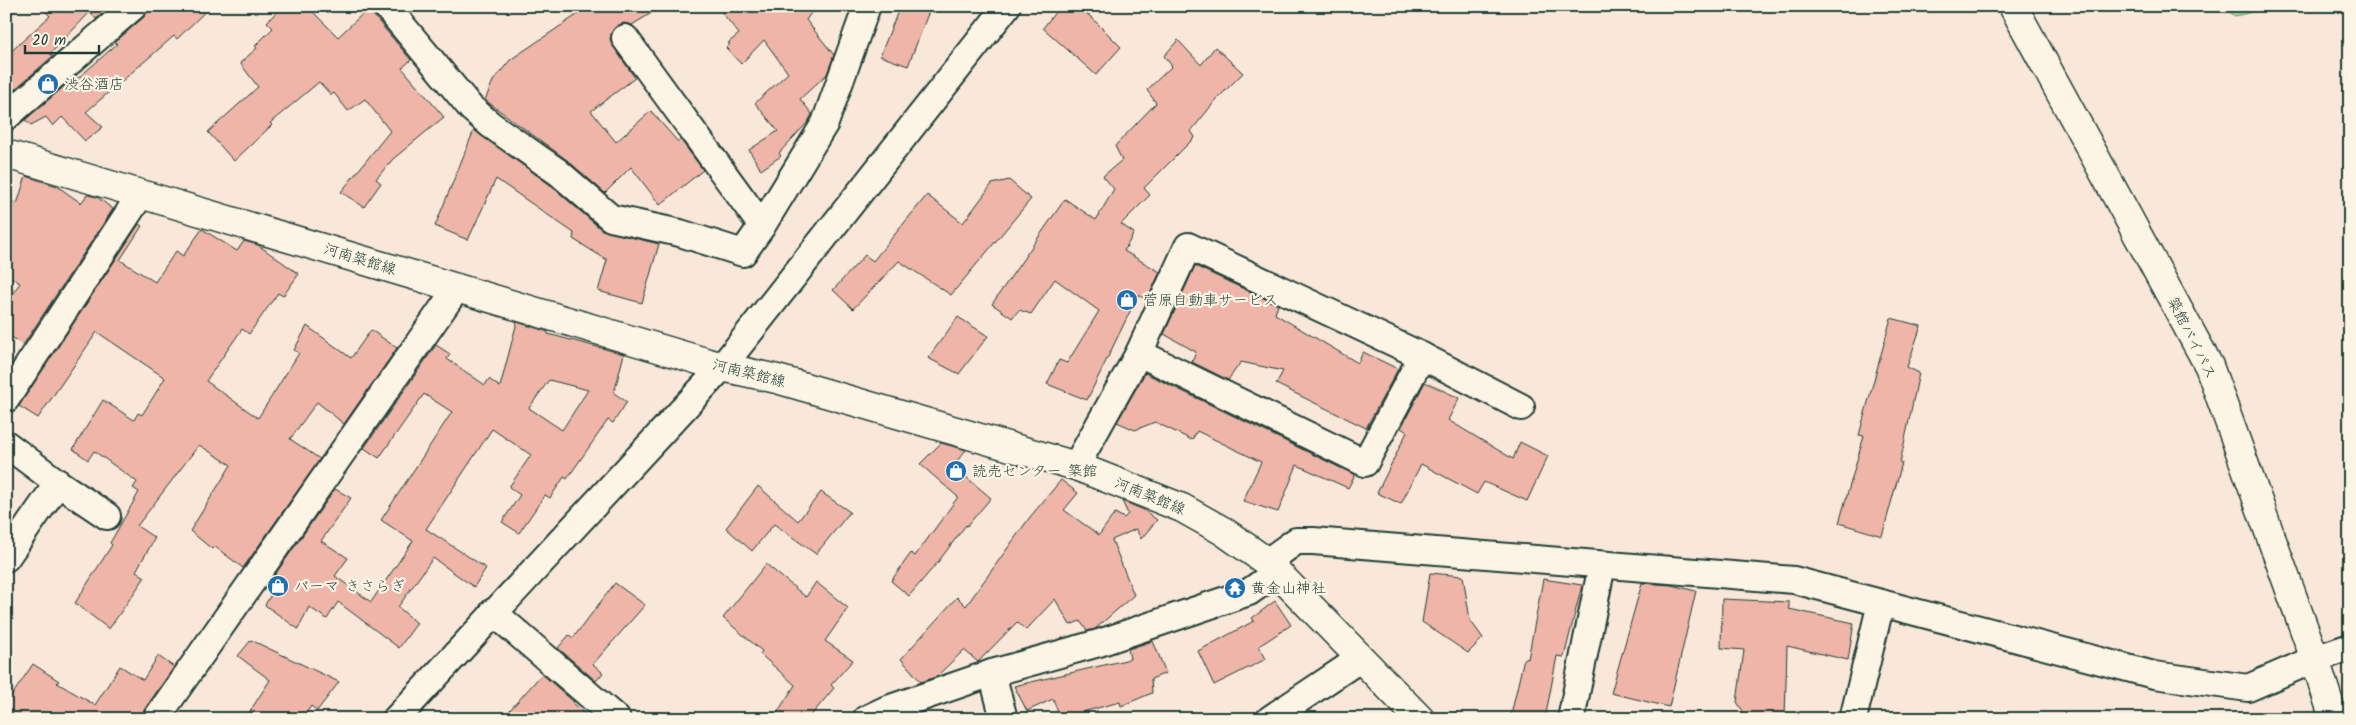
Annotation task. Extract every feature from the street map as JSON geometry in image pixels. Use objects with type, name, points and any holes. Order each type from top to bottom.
[{"type":"main road","name":"築館バイパス","points":[[2013,6],[2209,366],[2315,659],[2334,719]]},
{"type":"main road","name":"河南築館線","points":[[6,154],[722,366],[786,382],[1076,466],[1182,508],[1223,531],[1272,567],[1420,719]]},
{"type":"street","points":[[6,117],[134,6]]},
{"type":"street","points":[[386,6],[470,108],[491,126],[558,172],[611,218],[680,233],[743,253],[762,226],[825,122],[860,9]]},
{"type":"street","points":[[396,719],[722,366],[1007,6]]},
{"type":"street","points":[[626,38],[762,226]]},
{"type":"street","points":[[6,398],[141,194]]},
{"type":"street","points":[[1076,466],[1139,352],[1188,246],[1422,356],[1521,407]]},
{"type":"street","points":[[156,719],[457,288]]},
{"type":"street","points":[[1139,352],[1365,463],[1422,356]]},
{"type":"street","points":[[6,444],[58,483],[107,516]]},
{"type":"street","points":[[6,558],[58,483]]},
{"type":"street","points":[[866,719],[885,710],[992,673],[1099,643],[1249,592],[1296,541],[1794,580],[2154,675],[2248,688],[2315,659],[2350,647]]},
{"type":"street","points":[[1571,719],[1602,565]]},
{"type":"street","points":[[1853,719],[1881,603]]},
{"type":"street","points":[[494,612],[617,719]]},
{"type":"street","points":[[1270,719],[1361,658]]},
{"type":"street","points":[[992,673],[1004,719]]},
{"type":"green space","points":[[2221,6],[2278,6],[2235,16]]},
{"type":"building","points":[[40,6],[111,6],[96,19],[90,12],[50,54],[53,56],[6,97],[6,56],[50,16]]},
{"type":"building","points":[[149,6],[211,6],[177,39],[174,36],[86,112],[103,127],[85,141],[62,117],[53,126],[46,117],[31,125],[25,120],[75,77],[77,79],[117,44],[115,42],[144,17]]},
{"type":"building","points":[[282,6],[307,6],[338,37],[371,6],[374,16],[411,60],[402,68],[444,117],[393,159],[376,179],[381,183],[364,207],[341,192],[390,131],[365,99],[348,111],[334,93],[331,95],[319,82],[270,123],[272,125],[234,161],[208,132],[258,87],[240,63],[257,48],[255,46],[273,28],[267,22]]},
{"type":"building","points":[[590,6],[663,6],[632,25],[624,23],[617,26],[612,32],[610,39],[613,46],[635,78],[591,111],[616,142],[651,111],[678,142],[680,139],[703,170],[660,205],[631,167],[605,193],[567,160],[485,100],[493,81],[510,60]]},
{"type":"building","points":[[717,6],[816,6],[806,20],[834,55],[827,74],[800,99],[812,114],[808,122],[779,153],[781,156],[761,170],[749,150],[778,131],[755,103],[788,73],[764,40],[741,64],[726,48],[730,44],[728,43],[739,34]]},
{"type":"building","points":[[900,6],[931,6],[908,66],[880,56]]},
{"type":"building","points":[[1060,6],[1077,6],[1121,47],[1096,75],[1043,28]]},
{"type":"building","points":[[1178,40],[1201,65],[1215,47],[1243,73],[1216,100],[1191,131],[1195,137],[1144,188],[1150,195],[1121,224],[1134,233],[1124,251],[1160,272],[1147,300],[1138,295],[1087,400],[1047,384],[1059,360],[1067,363],[1099,311],[1055,279],[1031,314],[1019,310],[1012,318],[992,304],[1065,199],[1096,220],[1114,189],[1103,176],[1122,160],[1115,146],[1156,103],[1147,90],[1172,66],[1164,56]]},
{"type":"building","points":[[474,130],[549,184],[602,230],[659,244],[642,303],[598,291],[607,260],[573,239],[574,233],[496,179],[468,240],[435,226]]},
{"type":"building","points":[[26,176],[57,186],[81,203],[87,195],[97,197],[113,209],[23,345],[6,333],[6,302],[20,283],[6,274],[6,197],[17,204]]},
{"type":"building","points":[[1009,180],[1031,199],[951,295],[899,261],[853,309],[833,290],[865,255],[873,261],[927,195],[963,223],[992,184]]},
{"type":"building","points":[[139,224],[142,226],[120,260],[155,282],[176,251],[183,256],[202,229],[237,251],[244,241],[258,245],[299,274],[283,296],[278,293],[249,334],[242,329],[206,381],[258,418],[299,353],[294,350],[307,326],[351,358],[371,330],[397,348],[344,424],[317,402],[290,439],[320,459],[243,568],[214,546],[212,549],[190,531],[231,465],[199,445],[137,526],[155,538],[136,571],[145,577],[109,629],[75,603],[112,545],[110,543],[139,492],[133,488],[137,482],[94,451],[88,460],[73,449],[103,400],[134,420],[138,413],[142,415],[165,378],[97,332],[38,418],[19,406]]},
{"type":"building","points":[[1195,266],[1278,305],[1275,314],[1358,363],[1363,352],[1398,369],[1366,428],[1276,384],[1283,371],[1241,362],[1228,380],[1192,362],[1196,352],[1164,334]]},
{"type":"building","points":[[958,317],[988,336],[959,374],[928,358]]},
{"type":"building","points":[[1891,318],[1921,326],[1907,367],[1919,373],[1900,463],[1902,463],[1882,536],[1839,523],[1864,436],[1859,435]]},
{"type":"building","points":[[517,322],[548,332],[548,334],[624,354],[614,393],[627,402],[613,423],[608,420],[567,479],[564,477],[550,498],[545,495],[519,533],[502,522],[520,495],[509,487],[531,455],[492,429],[426,529],[486,568],[474,587],[433,558],[398,607],[417,623],[399,648],[338,602],[327,619],[309,607],[298,629],[265,605],[273,591],[267,586],[335,489],[351,498],[321,541],[348,558],[335,576],[371,602],[413,541],[381,520],[452,412],[424,394],[379,458],[364,448],[436,345],[450,354],[447,359],[485,385],[489,379],[500,387]],"holes":[[[549,380],[588,390],[562,430],[529,408]]]},
{"type":"building","points":[[1145,373],[1355,475],[1348,488],[1297,465],[1278,512],[1243,501],[1261,462],[1197,431],[1192,440],[1155,422],[1135,430],[1117,422]]},
{"type":"building","points":[[1425,382],[1459,398],[1448,420],[1513,459],[1520,442],[1548,456],[1527,501],[1484,482],[1477,494],[1421,464],[1401,504],[1377,493],[1407,432],[1401,428]]},
{"type":"building","points":[[941,443],[966,450],[953,466],[991,498],[966,525],[909,596],[891,581],[911,553],[915,556],[958,497],[920,464]]},
{"type":"building","points":[[1061,480],[1078,493],[1064,510],[1099,535],[1115,513],[1124,518],[1128,514],[1122,501],[1144,510],[1157,520],[1141,539],[1136,529],[1112,540],[1134,595],[1095,629],[1087,631],[1080,621],[1070,625],[1055,599],[1026,630],[1017,622],[978,662],[964,650],[936,677],[921,682],[901,659],[957,597],[966,606],[1030,517]]},
{"type":"building","points":[[758,486],[798,521],[821,492],[850,512],[816,554],[774,524],[752,551],[726,528]]},
{"type":"building","points":[[766,564],[806,597],[816,582],[848,608],[825,641],[853,660],[831,685],[834,688],[808,719],[773,719],[795,685],[760,654],[762,651],[723,618]]},
{"type":"building","points":[[1430,573],[1463,576],[1470,620],[1483,638],[1468,653],[1422,622]]},
{"type":"building","points":[[1543,579],[1582,585],[1564,657],[1557,656],[1545,719],[1510,719],[1524,658],[1528,659]]},
{"type":"building","points":[[615,583],[645,605],[593,664],[603,673],[596,681],[558,648],[569,635],[573,638]]},
{"type":"building","points":[[1642,583],[1671,585],[1696,591],[1669,707],[1611,693]]},
{"type":"building","points":[[1722,599],[1789,602],[1789,609],[1854,623],[1848,660],[1787,646],[1785,719],[1748,719],[1737,702],[1744,650],[1721,648]]},
{"type":"building","points":[[1275,601],[1291,625],[1259,646],[1266,659],[1214,685],[1198,651],[1254,621],[1252,618]]},
{"type":"building","points":[[251,640],[339,682],[317,711],[311,706],[302,719],[245,719],[270,680],[238,656]]},
{"type":"building","points":[[1153,641],[1166,673],[1151,679],[1152,693],[1121,706],[1120,702],[1060,718],[1053,699],[1027,711],[1014,686],[1130,659],[1128,649]]},
{"type":"building","points":[[158,656],[174,667],[144,710],[141,719],[6,719],[6,704],[33,664],[59,681],[57,683],[95,705],[120,666],[143,680]]},
{"type":"building","points":[[542,674],[574,702],[573,704],[591,719],[502,719]]},
{"type":"place","name":"渋谷酒店","points":[[48,84]]},
{"type":"place","name":"菅原自動車サービス","points":[[1127,300]]},
{"type":"place","name":"読売センター 築館","points":[[956,471]]},
{"type":"place","name":"パーマ きさらぎ","points":[[278,586]]},
{"type":"place","name":"黄金山神社","points":[[1235,588]]}]
